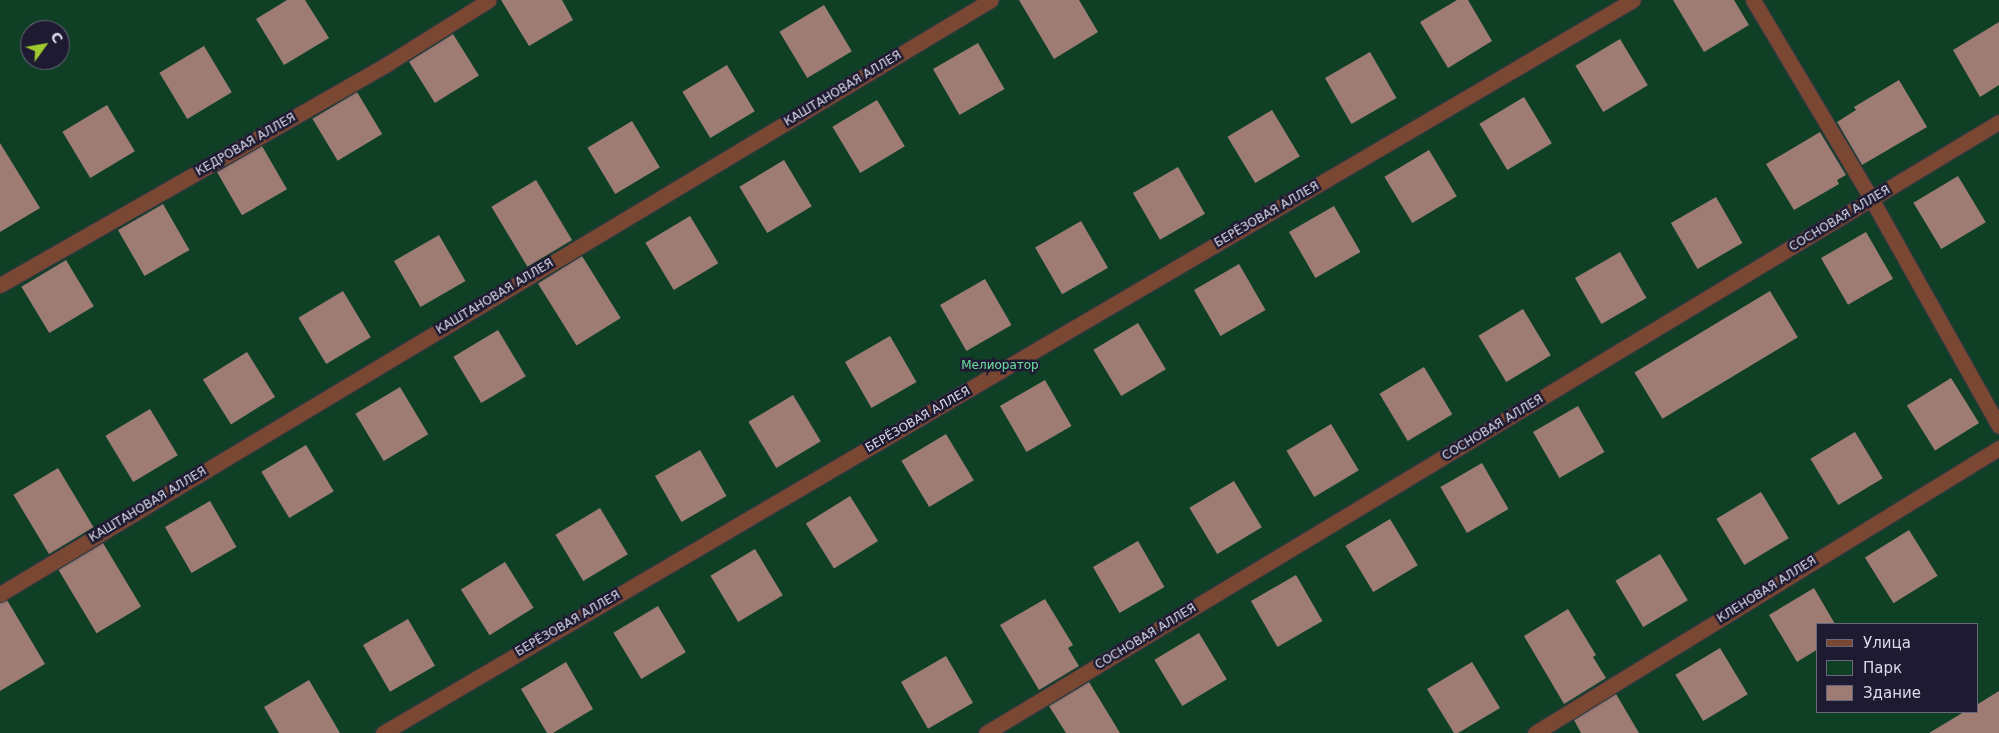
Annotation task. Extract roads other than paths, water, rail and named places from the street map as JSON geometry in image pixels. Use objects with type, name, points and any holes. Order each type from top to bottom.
[{"type":"street","name":"КЕДРОВАЯ АЛЛЕЯ","points":[[0,285],[387,64],[489,0]]},
{"type":"street","name":"КАШТАНОВАЯ АЛЛЕЯ","points":[[0,594],[991,0]]},
{"type":"street","name":"БЕРЁЗОВАЯ АЛЛЕЯ","points":[[383,733],[1633,0]]},
{"type":"street","points":[[1753,0],[1872,200],[1999,426]]},
{"type":"street","name":"СОСНОВАЯ АЛЛЕЯ","points":[[986,733],[1999,122]]},
{"type":"street","name":"КЛЕНОВАЯ АЛЛЕЯ","points":[[1535,733],[1999,448]]},
{"type":"park label","name":"Мелиоратор","points":[[1000,366]]}]
